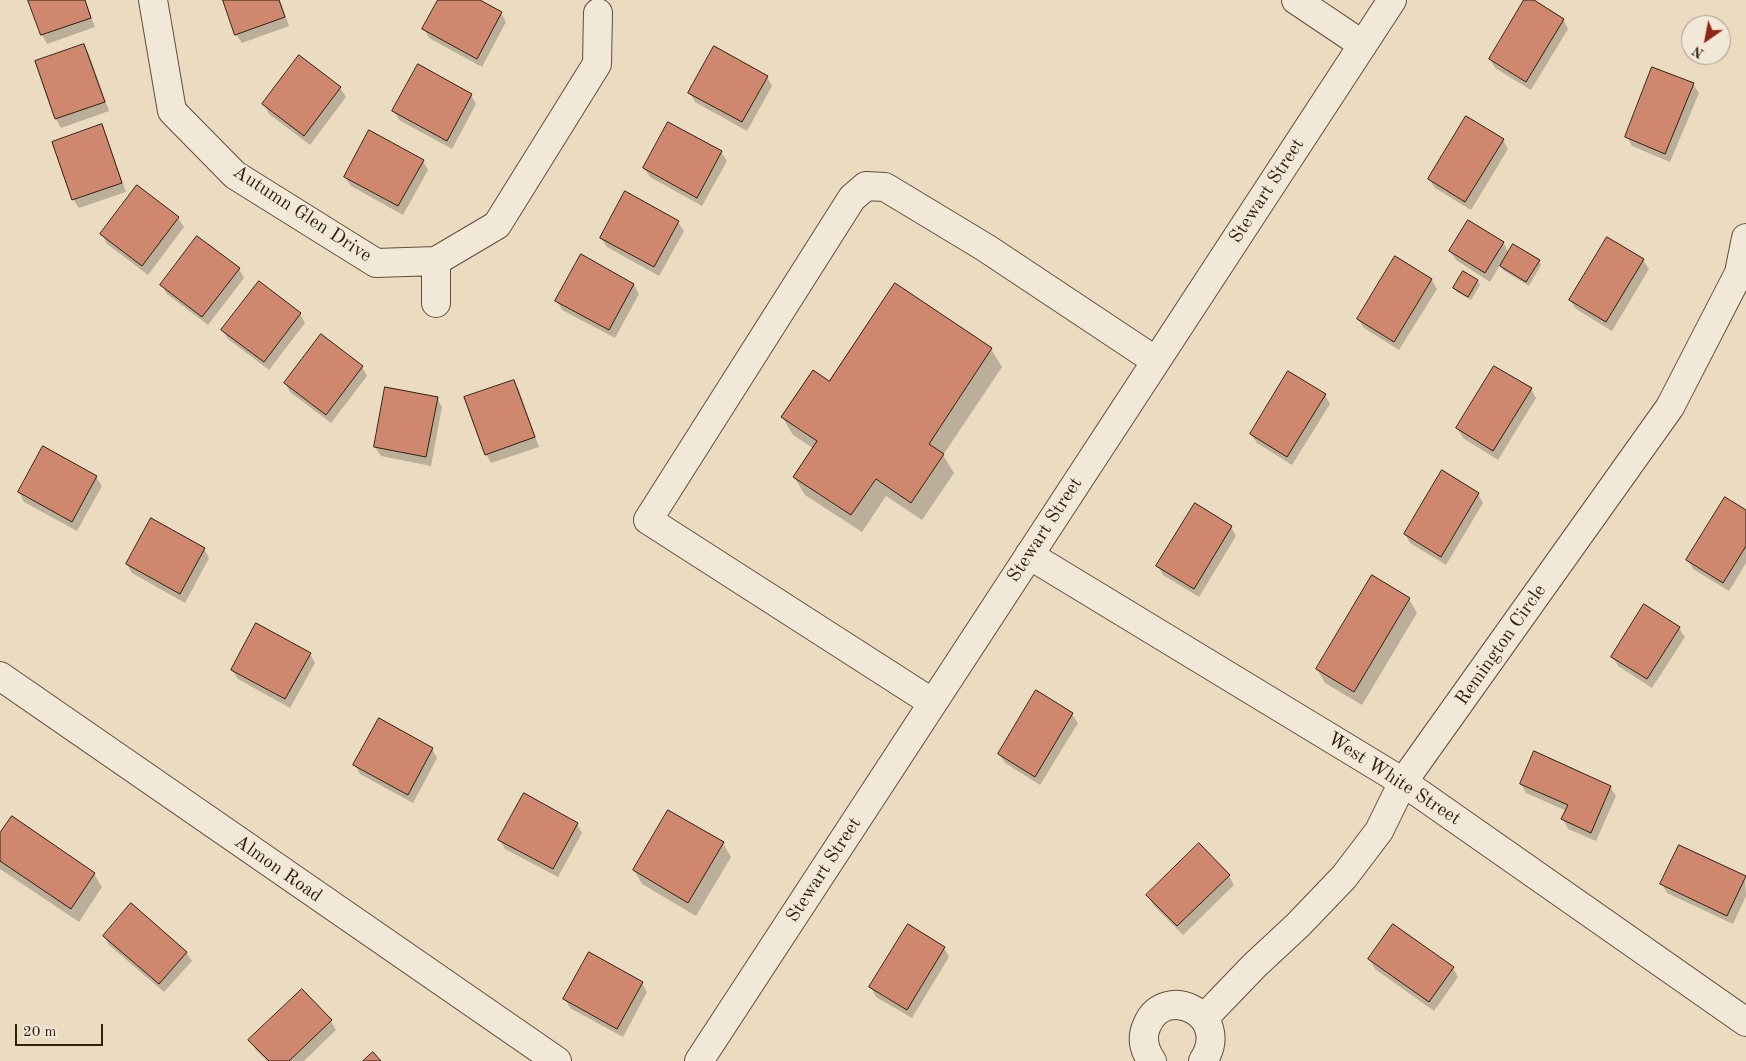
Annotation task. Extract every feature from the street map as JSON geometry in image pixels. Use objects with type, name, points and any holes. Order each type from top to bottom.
[{"type":"street","name":"Autumn Glen Drive","points":[[153,0],[172,110],[235,176],[376,263],[436,261],[497,225],[598,64],[598,13]]},
{"type":"street","points":[[1296,0],[1363,45]]},
{"type":"street","name":"Stewart Street","points":[[699,1061],[1363,45],[1389,1]]},
{"type":"street","points":[[933,703],[648,520],[852,198],[866,186],[885,187],[986,248],[1156,361]]},
{"type":"street","name":"Remington Circle","points":[[1204,1018],[1344,877],[1379,831],[1403,782],[1670,408],[1739,273],[1746,238]]},
{"type":"street","points":[[436,261],[436,304]]},
{"type":"street","name":"West White Street","points":[[1029,555],[1403,782],[1746,1022]]},
{"type":"street","name":"Almon Road","points":[[0,676],[557,1061]]},
{"type":"street","points":[[1152,1061],[1147,1053],[1144,1042],[1144,1031],[1148,1020],[1156,1012],[1176,1005],[1187,1006],[1197,1011],[1210,1028],[1209,1051],[1203,1061]]},
{"type":"building","points":[[28,0],[85,0],[91,18],[41,35]]},
{"type":"building","points":[[223,0],[279,0],[285,17],[235,35]]},
{"type":"building","points":[[438,0],[480,0],[502,12],[477,59],[422,29]]},
{"type":"building","points":[[1524,0],[1534,0],[1564,19],[1526,82],[1489,59]]},
{"type":"building","points":[[84,44],[105,102],[55,119],[35,61]]},
{"type":"building","points":[[714,46],[768,76],[742,122],[688,93]]},
{"type":"building","points":[[299,55],[341,87],[304,136],[262,104]]},
{"type":"building","points":[[418,64],[472,94],[447,141],[392,111]]},
{"type":"building","points":[[1652,67],[1694,83],[1665,154],[1625,137]]},
{"type":"building","points":[[1466,116],[1504,139],[1465,202],[1428,179]]},
{"type":"building","points":[[668,122],[722,151],[697,198],[643,168]]},
{"type":"building","points":[[102,124],[122,183],[72,200],[52,142]]},
{"type":"building","points":[[369,130],[424,160],[398,206],[344,177]]},
{"type":"building","points":[[137,185],[179,217],[142,266],[100,234]]},
{"type":"building","points":[[625,191],[679,221],[654,267],[600,238]]},
{"type":"building","points":[[1468,220],[1504,242],[1485,273],[1449,251]]},
{"type":"building","points":[[197,236],[240,268],[202,317],[160,285]]},
{"type":"building","points":[[1607,237],[1644,259],[1606,322],[1569,300]]},
{"type":"building","points":[[1513,244],[1540,260],[1526,282],[1500,266]]},
{"type":"building","points":[[581,254],[634,284],[609,330],[555,301]]},
{"type":"building","points":[[1395,256],[1432,279],[1394,342],[1357,319]]},
{"type":"building","points":[[1463,271],[1478,280],[1468,297],[1453,288]]},
{"type":"building","points":[[259,281],[301,313],[264,362],[221,330]]},
{"type":"building","points":[[895,283],[992,348],[929,444],[944,454],[911,503],[876,479],[851,515],[793,477],[817,441],[781,417],[813,370],[829,381]]},
{"type":"building","points":[[321,334],[363,366],[326,415],[284,383]]},
{"type":"building","points":[[1494,366],[1532,388],[1493,451],[1456,428]]},
{"type":"building","points":[[1288,371],[1326,394],[1287,457],[1250,434]]},
{"type":"building","points":[[514,380],[535,437],[485,455],[464,397]]},
{"type":"building","points":[[385,387],[438,397],[426,457],[374,447]]},
{"type":"building","points":[[43,446],[97,476],[72,522],[18,492]]},
{"type":"building","points":[[1442,470],[1479,493],[1441,557],[1404,534]]},
{"type":"building","points":[[1725,497],[1746,510],[1746,546],[1723,583],[1686,560]]},
{"type":"building","points":[[1195,503],[1232,526],[1194,589],[1156,566]]},
{"type":"building","points":[[151,518],[205,548],[180,594],[126,564]]},
{"type":"building","points":[[1372,575],[1410,598],[1354,692],[1316,669]]},
{"type":"building","points":[[1644,604],[1680,627],[1647,679],[1611,657]]},
{"type":"building","points":[[256,623],[311,653],[285,699],[231,670]]},
{"type":"building","points":[[1036,690],[1073,713],[1035,777],[998,754]]},
{"type":"building","points":[[379,718],[433,748],[408,795],[353,765]]},
{"type":"building","points":[[1534,751],[1611,786],[1591,833],[1561,819],[1568,805],[1520,784]]},
{"type":"building","points":[[524,793],[578,823],[553,869],[498,840]]},
{"type":"building","points":[[668,810],[724,842],[688,903],[633,870]]},
{"type":"building","points":[[12,816],[95,873],[71,909],[0,861],[0,833]]},
{"type":"building","points":[[1199,843],[1230,875],[1177,926],[1146,895]]},
{"type":"building","points":[[1679,845],[1746,876],[1727,916],[1660,884]]},
{"type":"building","points":[[131,903],[187,952],[159,984],[103,936]]},
{"type":"building","points":[[908,924],[945,947],[907,1010],[869,987]]},
{"type":"building","points":[[1393,924],[1454,967],[1429,1002],[1368,959]]},
{"type":"building","points":[[589,952],[643,982],[617,1029],[563,999]]},
{"type":"building","points":[[302,989],[332,1020],[289,1061],[269,1061],[248,1040]]},
{"type":"building","points":[[373,1052],[381,1061],[363,1061]]}]
